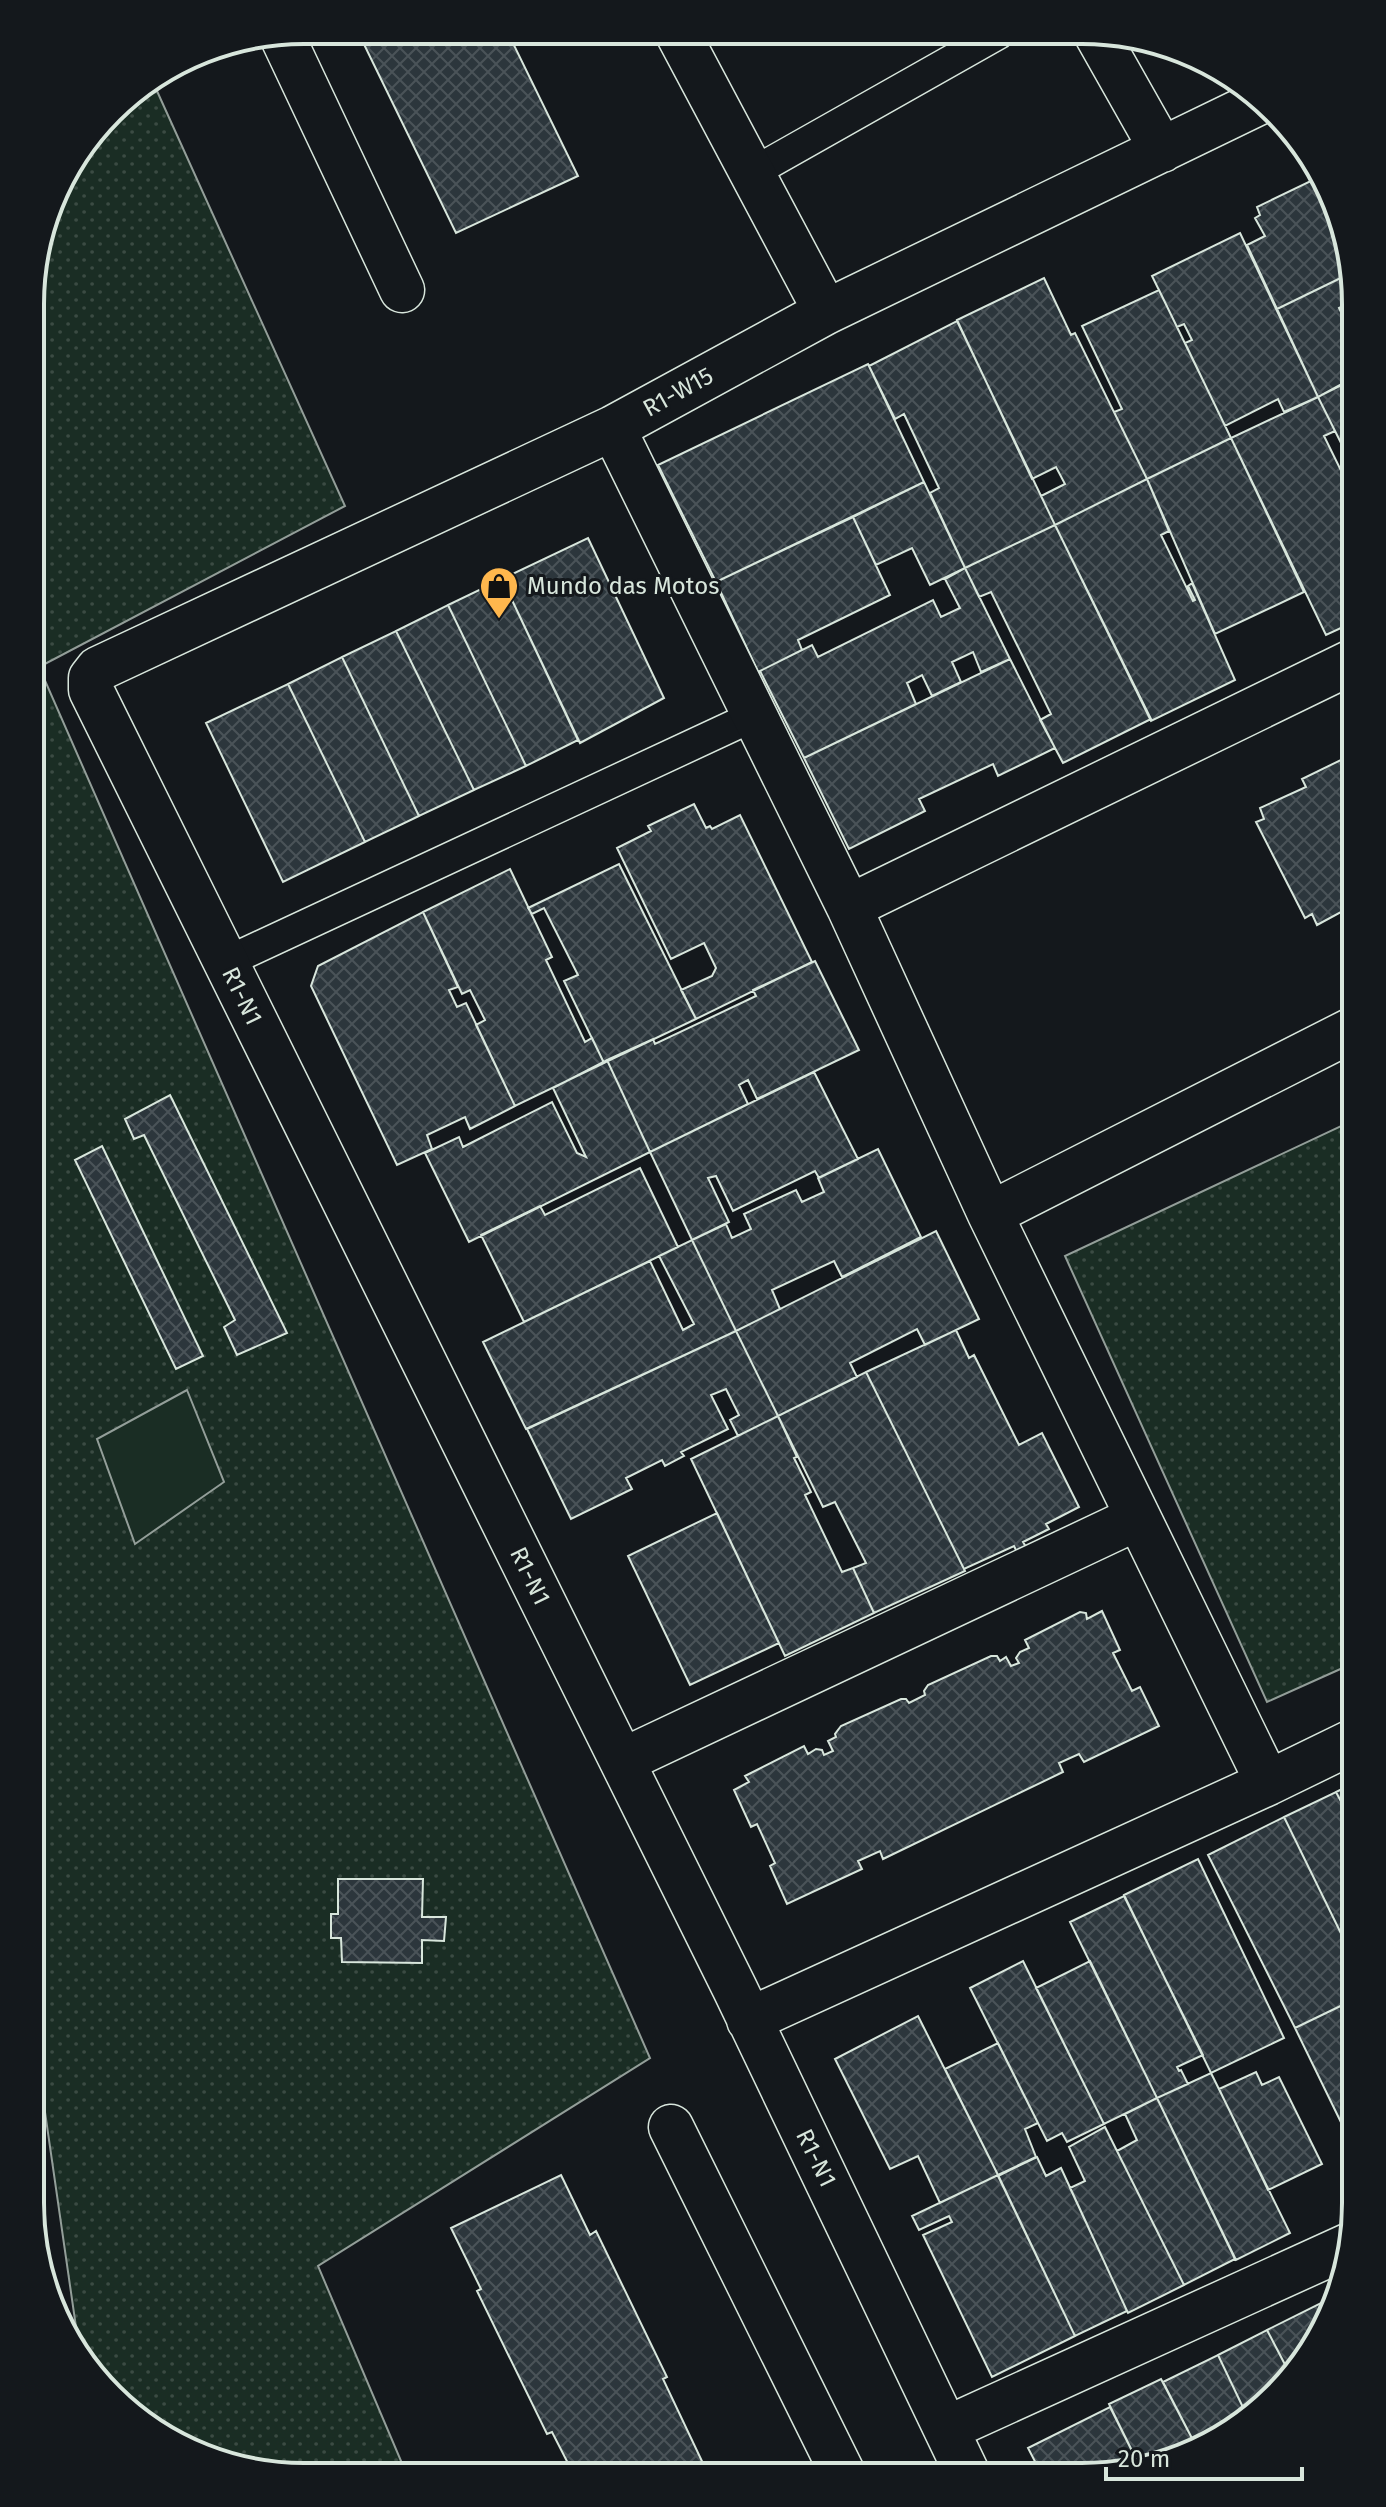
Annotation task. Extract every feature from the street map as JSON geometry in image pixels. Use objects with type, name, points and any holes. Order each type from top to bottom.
[{"type":"street","points":[[683,44],[826,312]]},
{"type":"street","points":[[286,45],[402,290]]},
{"type":"street","points":[[1103,45],[1162,150]]},
{"type":"street","name":"R1-W15","points":[[91,678],[98,669],[613,428],[826,312],[1251,106]]},
{"type":"street","points":[[613,428],[849,907],[990,1214],[1268,1783]]},
{"type":"street","points":[[849,907],[1342,667]]},
{"type":"street","name":"R1-N1","points":[[91,678],[91,690],[622,1761],[962,2463]]},
{"type":"street","points":[[990,1214],[1342,1035]]},
{"type":"street","points":[[622,1761],[1137,1518]]},
{"type":"street","points":[[749,2020],[1341,1747]]},
{"type":"street","points":[[671,2127],[838,2463]]},
{"type":"street","points":[[946,2429],[1337,2251]]},
{"type":"lane","points":[[752,173],[980,44]]},
{"type":"lane","points":[[226,962],[754,716]]},
{"type":"green space","points":[[156,90],[345,506],[44,664],[44,304],[49,253],[58,220],[88,159],[108,132]]},
{"type":"green space","points":[[44,678],[650,2058],[318,2266],[402,2463],[270,2461],[220,2449],[159,2419],[132,2399],[108,2375],[76,2327],[44,2105]]},
{"type":"green space","points":[[1342,1126],[1341,1669],[1267,1702],[1065,1256]]},
{"type":"green space","points":[[187,1390],[224,1482],[135,1544],[97,1439]]},
{"type":"building","points":[[364,44],[513,44],[578,176],[456,233]]},
{"type":"building","points":[[1311,181],[1328,220],[1340,278],[1277,309],[1247,245],[1265,236],[1255,218],[1260,215],[1257,207]]},
{"type":"building","points":[[1240,233],[1318,397],[1284,412],[1278,399],[1225,426],[1185,343],[1192,340],[1184,324],[1177,327],[1152,276]]},
{"type":"building","points":[[1044,278],[1071,335],[1075,333],[1147,479],[1055,525],[1041,496],[1065,484],[1056,467],[1032,479],[957,320]]},
{"type":"building","points":[[1340,278],[1342,385],[1318,397],[1277,309]]},
{"type":"building","points":[[1159,290],[1231,438],[1147,479],[1114,412],[1122,409],[1082,326]]},
{"type":"building","points":[[957,321],[1055,525],[965,568],[930,493],[939,488],[904,414],[895,419],[869,366]]},
{"type":"building","points":[[868,364],[924,482],[716,582],[658,465]]},
{"type":"building","points":[[1342,384],[1342,445],[1318,397]]},
{"type":"building","points":[[1318,397],[1335,431],[1324,436],[1342,472],[1342,628],[1326,635],[1231,438]]},
{"type":"building","points":[[1231,438],[1304,592],[1215,634],[1147,479]]},
{"type":"building","points":[[1147,479],[1169,531],[1161,535],[1193,601],[1188,586],[1192,583],[1235,680],[1151,721],[1055,525]]},
{"type":"building","points":[[924,482],[965,568],[930,585],[912,548],[876,565],[853,517]]},
{"type":"building","points":[[853,517],[890,595],[798,640],[802,650],[758,672],[716,582]]},
{"type":"building","points":[[1055,525],[1151,719],[1063,763],[1040,720],[1051,714],[991,592],[979,597],[965,568]]},
{"type":"building","points":[[588,538],[664,698],[580,743],[502,579]]},
{"type":"building","points":[[965,568],[1010,659],[981,672],[973,652],[952,662],[961,682],[932,696],[922,675],[907,683],[916,704],[804,758],[760,671],[812,645],[818,657],[933,600],[941,617],[960,608],[945,579]]},
{"type":"building","points":[[502,579],[578,740],[526,766],[448,605]]},
{"type":"building","points":[[448,605],[526,766],[474,790],[396,631]]},
{"type":"building","points":[[396,631],[474,790],[419,816],[342,657]]},
{"type":"building","points":[[342,657],[419,816],[365,842],[288,684]]},
{"type":"building","points":[[1010,659],[1055,748],[998,776],[993,764],[919,799],[925,811],[849,849],[804,758]]},
{"type":"building","points":[[288,684],[365,842],[283,882],[206,723]]},
{"type":"building","points":[[1342,760],[1342,912],[1317,925],[1312,914],[1305,918],[1256,822],[1264,819],[1260,808],[1306,787],[1302,779]]},
{"type":"building","points":[[694,804],[706,828],[710,826],[712,829],[740,815],[812,962],[696,1019],[681,990],[712,976],[716,968],[704,943],[671,959],[617,848],[651,831],[648,826]]},
{"type":"building","points":[[619,864],[696,1019],[604,1063],[564,981],[578,975],[544,908],[532,914],[528,908]]},
{"type":"building","points":[[510,869],[552,957],[546,960],[585,1042],[592,1038],[604,1063],[515,1106],[476,1025],[485,1020],[470,990],[462,994],[423,912]]},
{"type":"building","points":[[423,912],[458,987],[449,990],[457,1007],[466,1003],[515,1106],[470,1129],[465,1117],[427,1135],[432,1149],[397,1165],[311,986],[318,966]]},
{"type":"building","points":[[815,961],[859,1050],[757,1099],[748,1080],[739,1085],[748,1104],[650,1152],[607,1060],[653,1039],[655,1044],[756,996],[753,990]]},
{"type":"building","points":[[607,1060],[650,1152],[469,1242],[425,1153],[459,1137],[463,1147],[552,1102],[577,1153],[586,1157],[553,1088]]},
{"type":"building","points":[[814,1072],[858,1159],[819,1178],[815,1171],[733,1211],[716,1176],[708,1178],[729,1222],[692,1240],[650,1152]]},
{"type":"building","points":[[170,1095],[287,1333],[237,1355],[224,1327],[235,1320],[144,1135],[134,1139],[125,1119]]},
{"type":"building","points":[[102,1146],[203,1356],[176,1369],[75,1160]]},
{"type":"building","points":[[878,1149],[921,1237],[842,1277],[834,1261],[772,1290],[780,1309],[736,1331],[692,1240],[726,1224],[732,1238],[751,1229],[744,1214],[796,1190],[802,1202],[824,1192],[818,1178]]},
{"type":"building","points":[[640,1168],[678,1247],[524,1322],[481,1235],[540,1206],[545,1215]]},
{"type":"building","points":[[936,1231],[979,1319],[925,1345],[917,1329],[850,1363],[857,1377],[778,1416],[736,1331]]},
{"type":"building","points":[[692,1240],[736,1331],[526,1429],[483,1342],[650,1261],[683,1330],[694,1324],[659,1256]]},
{"type":"building","points":[[956,1330],[969,1358],[974,1355],[1019,1445],[1042,1433],[1079,1507],[1046,1524],[1049,1529],[1023,1542],[1026,1547],[1017,1552],[1014,1546],[964,1569],[866,1372]]},
{"type":"building","points":[[736,1331],[778,1416],[738,1436],[730,1420],[739,1415],[726,1389],[711,1395],[728,1429],[681,1452],[684,1456],[665,1466],[662,1460],[626,1478],[632,1489],[571,1519],[527,1429]]},
{"type":"building","points":[[866,1372],[965,1571],[874,1613],[853,1568],[866,1563],[835,1502],[823,1507],[778,1416]]},
{"type":"building","points":[[778,1416],[811,1492],[805,1495],[842,1572],[853,1568],[874,1613],[785,1656],[691,1459]]},
{"type":"building","points":[[717,1513],[779,1643],[690,1685],[628,1556]]},
{"type":"building","points":[[1102,1611],[1120,1650],[1113,1653],[1132,1691],[1140,1687],[1159,1726],[1084,1762],[1079,1754],[1059,1763],[1063,1772],[883,1859],[880,1851],[858,1861],[862,1869],[787,1904],[770,1866],[775,1863],[757,1824],[751,1827],[734,1790],[749,1782],[745,1776],[804,1746],[808,1754],[816,1749],[822,1750],[824,1755],[833,1751],[828,1741],[836,1737],[841,1726],[901,1699],[909,1703],[925,1695],[928,1685],[991,1656],[997,1656],[1000,1661],[1006,1657],[1011,1666],[1019,1663],[1016,1658],[1020,1652],[1029,1648],[1025,1640],[1080,1612],[1086,1613],[1087,1619]]},
{"type":"building","points":[[1336,1792],[1341,1802],[1341,1934],[1284,1817]]},
{"type":"building","points":[[1284,1817],[1341,1934],[1341,2006],[1295,2028],[1208,1855]]},
{"type":"building","points":[[1198,1859],[1284,2038],[1211,2073],[1124,1895]]},
{"type":"building","points":[[338,1879],[423,1879],[422,1917],[446,1917],[444,1941],[422,1940],[422,1963],[342,1962],[341,1938],[331,1938],[331,1914],[338,1914]]},
{"type":"building","points":[[1124,1896],[1203,2055],[1177,2067],[1188,2084],[1157,2098],[1070,1922]]},
{"type":"building","points":[[1023,1961],[1104,2124],[1067,2142],[1062,2133],[1047,2141],[970,1988]]},
{"type":"building","points":[[1090,1961],[1157,2098],[1104,2124],[1036,1988]]},
{"type":"building","points":[[1341,2006],[1341,2122],[1295,2028]]},
{"type":"building","points":[[918,2016],[998,2175],[940,2203],[918,2156],[890,2169],[835,2059]]},
{"type":"building","points":[[998,2043],[1038,2123],[1025,2129],[1036,2157],[998,2175],[945,2069]]},
{"type":"building","points":[[1256,2072],[1262,2085],[1279,2077],[1322,2164],[1268,2190],[1219,2089]]},
{"type":"building","points":[[1211,2073],[1290,2233],[1236,2260],[1157,2098]]},
{"type":"building","points":[[1157,2098],[1235,2259],[1184,2285],[1117,2151],[1137,2140],[1125,2114]]},
{"type":"building","points":[[1105,2127],[1184,2285],[1128,2313],[1070,2188],[1085,2181],[1069,2147]]},
{"type":"building","points":[[1037,2157],[1046,2176],[1061,2168],[1127,2311],[1075,2336],[998,2176]]},
{"type":"building","points":[[561,2175],[590,2235],[596,2231],[667,2377],[663,2379],[703,2463],[568,2463],[552,2432],[547,2434],[477,2291],[481,2289],[451,2228]]},
{"type":"building","points":[[998,2175],[1075,2336],[992,2377],[923,2235],[952,2222],[949,2216],[919,2230],[912,2216]]},
{"type":"building","points":[[1322,2302],[1307,2333],[1285,2365],[1267,2330]]},
{"type":"building","points":[[1267,2330],[1285,2365],[1266,2387],[1243,2407],[1218,2355]]},
{"type":"building","points":[[1218,2355],[1243,2407],[1192,2438],[1163,2382]]},
{"type":"building","points":[[1161,2379],[1192,2438],[1135,2457],[1109,2404]]},
{"type":"building","points":[[1110,2407],[1135,2457],[1116,2461],[1036,2463],[1028,2448]]},
{"type":"place","name":"Mundo das Motos","points":[[499,620]]}]
